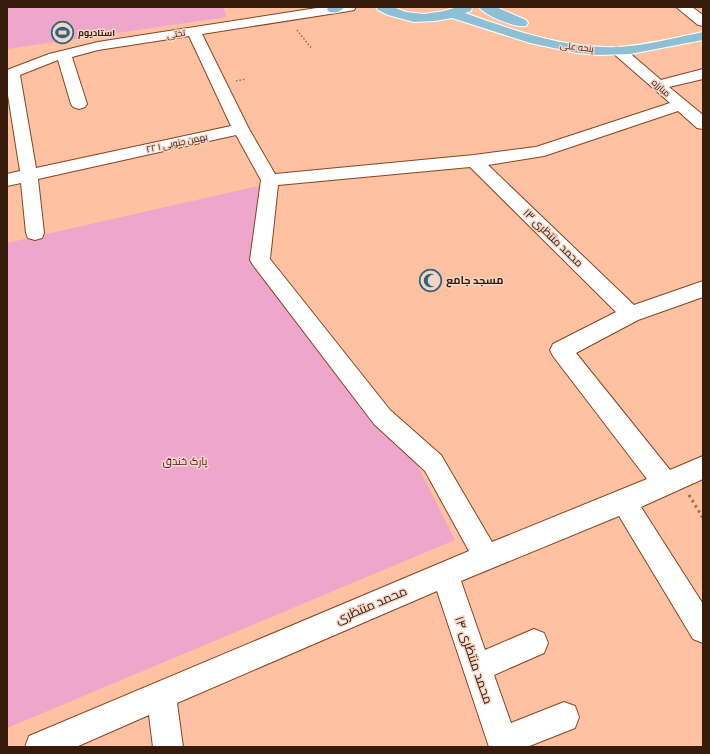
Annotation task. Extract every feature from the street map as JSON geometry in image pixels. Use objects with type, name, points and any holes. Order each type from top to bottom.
[{"type":"main road","points":[[383,7],[403,15],[420,18],[454,14],[468,7]]},
{"type":"main road","name":"پنجه علی","points":[[486,7],[500,15],[531,27],[584,38],[632,39],[670,35],[703,29]]},
{"type":"main road","name":"پنجه علی","points":[[454,14],[532,39],[584,49],[619,51],[703,36]]},
{"type":"street","name":"تختی","points":[[9,74],[64,55],[98,46],[349,7]]},
{"type":"street","points":[[683,7],[703,22]]},
{"type":"street","points":[[194,31],[241,129],[270,180],[260,260],[382,417],[433,463],[486,557]]},
{"type":"street","name":"مبارزه","points":[[619,51],[703,124]]},
{"type":"street","points":[[64,55],[79,104]]},
{"type":"street","points":[[9,74],[29,175],[35,233]]},
{"type":"street","points":[[658,85],[703,74]]},
{"type":"street","points":[[270,180],[474,161],[538,152],[680,105]]},
{"type":"street","name":"۲۲ بهمن جنوبی ۱","points":[[7,180],[241,129]]},
{"type":"street","name":"محمد منتظری ۱۳","points":[[474,161],[632,314]]},
{"type":"street","points":[[665,483],[561,350],[632,314],[703,289]]},
{"type":"street","name":"محمد منتظری","points":[[40,747],[445,574],[624,502],[703,467]]},
{"type":"street","points":[[624,502],[703,628]]},
{"type":"street","name":"محمد منتظری ۱۴","points":[[445,574],[503,744]]},
{"type":"street","points":[[477,668],[534,644]]},
{"type":"street","points":[[161,695],[168,747]]},
{"type":"street","points":[[503,744],[564,718]]},
{"type":"path","points":[[287,17],[312,49]]},
{"type":"green space","name":"استادیوم","points":[[7,7],[223,7],[227,17],[7,49]]},
{"type":"green space","name":"پارک خندق","points":[[267,184],[252,264],[413,457],[455,540],[7,728],[7,243]]},
{"type":"place","name":"استادیوم","points":[[62,33]]},
{"type":"place","name":"مسجد جامع","points":[[431,280]]}]
